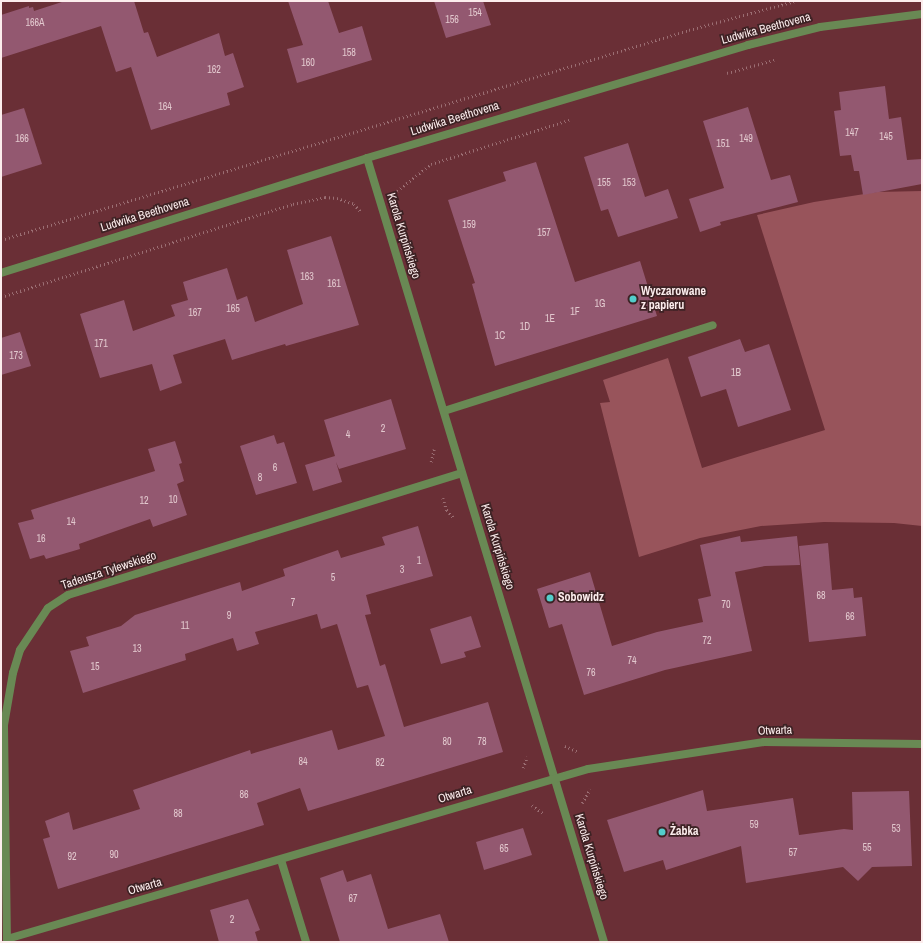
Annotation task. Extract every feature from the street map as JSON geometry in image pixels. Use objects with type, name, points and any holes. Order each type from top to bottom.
[{"type":"street","name":"Ludwika Beethovena","points":[[1,273],[367,158],[783,35],[849,22],[922,14]]},
{"type":"street","name":"Karola Kurpińskiego","points":[[367,158],[604,942]]},
{"type":"street","points":[[444,411],[713,325]]},
{"type":"street","name":"Tadeusza Tylewskiego","points":[[7,941],[4,724],[13,673],[20,650],[48,608],[68,595],[462,473]]},
{"type":"street","name":"Otwarta","points":[[7,941],[588,769],[764,742],[922,744]]},
{"type":"street","points":[[281,860],[306,942]]},
{"type":"path","points":[[1,240],[688,30],[795,1]]},
{"type":"path","points":[[724,74],[778,59]]},
{"type":"path","points":[[397,198],[399,190],[415,175],[432,164],[573,119]]},
{"type":"path","points":[[1,297],[293,204],[324,197],[337,198],[354,204]]},
{"type":"path","points":[[564,744],[569,749],[584,754]]},
{"type":"shaded area","points":[[922,191],[922,526],[894,523],[824,522],[761,526],[700,538],[639,557],[600,403],[610,402],[603,380],[668,358],[702,468],[825,430],[757,215],[814,202],[877,192]]},
{"type":"building","points":[[65,1],[134,1],[144,33],[148,32],[157,57],[219,33],[225,56],[233,53],[244,87],[227,93],[230,105],[151,130],[131,67],[116,72],[101,26],[1,58],[1,15],[29,6],[29,8],[33,7],[34,11]]},
{"type":"building","points":[[288,1],[328,1],[339,33],[362,26],[372,60],[297,83],[287,49],[303,45]]},
{"type":"building","points":[[434,1],[483,1],[491,25],[446,38]]},
{"type":"building","points":[[885,86],[889,119],[901,117],[907,160],[922,159],[922,184],[863,195],[859,171],[854,171],[851,155],[840,156],[834,111],[841,110],[839,92]]},
{"type":"building","points":[[748,107],[771,180],[790,175],[798,202],[720,222],[721,225],[700,232],[689,199],[724,188],[703,121]]},
{"type":"building","points":[[24,108],[42,164],[1,177],[1,115]]},
{"type":"building","points":[[628,143],[645,197],[668,189],[678,218],[618,237],[608,209],[601,211],[584,157]]},
{"type":"building","points":[[536,162],[575,282],[640,261],[657,316],[495,366],[472,284],[475,283],[448,200],[506,181],[503,172]]},
{"type":"building","points":[[331,236],[359,325],[286,346],[285,344],[232,360],[225,339],[173,355],[182,383],[160,391],[152,364],[100,378],[80,314],[124,300],[133,331],[175,316],[171,305],[188,300],[183,282],[227,268],[237,300],[247,296],[255,322],[303,304],[287,250]]},
{"type":"building","points":[[20,332],[31,366],[1,375],[1,338]]},
{"type":"building","points":[[740,339],[745,352],[769,344],[791,410],[738,427],[726,389],[701,397],[688,357]]},
{"type":"building","points":[[391,399],[406,449],[339,469],[336,462],[342,482],[313,491],[305,465],[335,456],[324,420]]},
{"type":"building","points":[[274,435],[277,444],[284,442],[297,483],[256,495],[240,446]]},
{"type":"building","points":[[175,441],[182,463],[179,464],[184,481],[177,484],[187,515],[153,527],[150,519],[79,544],[80,549],[46,559],[44,555],[30,559],[18,523],[34,519],[31,510],[155,471],[148,449]]},
{"type":"building","points":[[418,526],[433,576],[366,595],[371,614],[365,615],[380,666],[385,664],[404,727],[488,702],[503,752],[308,811],[300,788],[257,803],[264,825],[58,889],[43,839],[50,837],[45,821],[69,812],[73,830],[140,809],[133,790],[250,750],[251,754],[332,730],[338,750],[385,736],[368,685],[357,688],[337,624],[321,629],[317,614],[255,632],[259,644],[237,651],[233,638],[185,654],[186,660],[83,693],[70,651],[89,646],[86,637],[121,626],[135,615],[240,582],[242,591],[285,576],[283,569],[338,550],[341,558],[385,545],[382,537]]},
{"type":"building","points":[[740,536],[741,542],[797,536],[800,565],[765,566],[735,572],[752,651],[665,670],[584,695],[562,624],[549,628],[537,589],[590,572],[612,646],[657,632],[703,622],[698,599],[711,596],[700,545]]},
{"type":"building","points":[[828,543],[832,590],[853,588],[854,598],[862,597],[866,636],[809,642],[799,546]]},
{"type":"building","points":[[471,616],[481,647],[464,652],[466,657],[441,664],[430,629]]},
{"type":"building","points":[[703,790],[707,811],[793,798],[799,835],[844,829],[853,830],[852,792],[909,791],[912,866],[872,867],[858,881],[843,867],[746,883],[741,846],[666,870],[663,860],[624,872],[607,820]]},
{"type":"building","points":[[523,828],[532,855],[484,870],[476,842]]},
{"type":"building","points":[[343,870],[347,882],[371,874],[388,929],[440,914],[449,942],[340,942],[320,878]]},
{"type":"building","points":[[248,899],[260,930],[255,932],[258,942],[219,942],[210,910]]},
{"type":"place","name":"Wyczarowane z papieru","points":[[633,299]]},
{"type":"place","name":"Sobowidz","points":[[550,598]]},
{"type":"place","name":"Żabka","points":[[662,832]]}]
